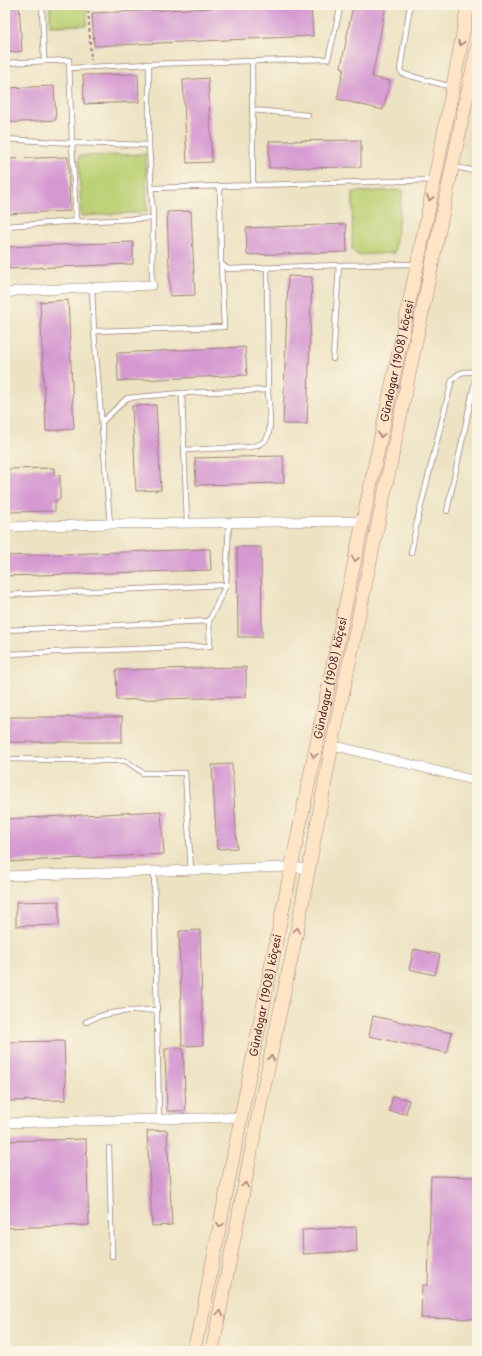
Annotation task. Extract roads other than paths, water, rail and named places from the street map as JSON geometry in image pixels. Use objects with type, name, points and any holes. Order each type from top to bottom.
[{"type":"main road","name":"Gündogar (1908) köçesi","points":[[193,1351],[201,1323],[291,867],[417,264],[468,5]]},
{"type":"main road","name":"Gündogar (1908) köçesi","points":[[212,1351],[296,936],[332,745],[477,48]]},
{"type":"main road","points":[[363,521],[378,523]]},
{"type":"street","points":[[5,294],[16,291],[152,285]]},
{"type":"street","points":[[5,527],[228,522],[363,521]]},
{"type":"street","points":[[332,745],[477,781]]},
{"type":"street","points":[[5,876],[291,867],[308,869]]},
{"type":"street","points":[[5,1123],[242,1117]]},
{"type":"lane","points":[[42,5],[44,61]]},
{"type":"lane","points":[[70,68],[149,64],[328,59],[340,5]]},
{"type":"lane","points":[[410,5],[400,70],[403,74],[453,87]]},
{"type":"lane","points":[[5,63],[69,60],[76,222],[80,221]]},
{"type":"lane","points":[[252,61],[253,185]]},
{"type":"lane","points":[[149,64],[149,145],[153,218],[152,285]]},
{"type":"lane","points":[[252,110],[308,115]]},
{"type":"lane","points":[[5,139],[72,143],[149,145]]},
{"type":"lane","points":[[453,166],[477,171]]},
{"type":"lane","points":[[152,188],[434,180]]},
{"type":"lane","points":[[94,331],[224,327],[221,264],[220,186]]},
{"type":"lane","points":[[5,226],[153,218]]},
{"type":"lane","points":[[221,264],[228,269],[417,264]]},
{"type":"lane","points":[[332,359],[339,265]]},
{"type":"lane","points":[[184,450],[251,447],[260,444],[267,439],[270,428],[268,390],[267,268]]},
{"type":"lane","points":[[92,288],[94,331],[110,524]]},
{"type":"lane","points":[[411,553],[417,522],[452,380],[457,374],[464,371],[477,372],[447,511]]},
{"type":"lane","points":[[102,422],[127,398],[268,390]]},
{"type":"lane","points":[[182,394],[187,523]]},
{"type":"lane","points":[[7,654],[210,646],[210,620],[226,585],[228,522]]},
{"type":"lane","points":[[5,595],[226,585]]},
{"type":"lane","points":[[5,630],[210,620]]},
{"type":"lane","points":[[5,759],[126,761],[143,773],[185,773],[192,870]]},
{"type":"lane","points":[[154,872],[159,1119]]},
{"type":"lane","points":[[86,1022],[97,1016],[120,1012],[157,1010]]},
{"type":"lane","points":[[109,1148],[112,1256]]}]
